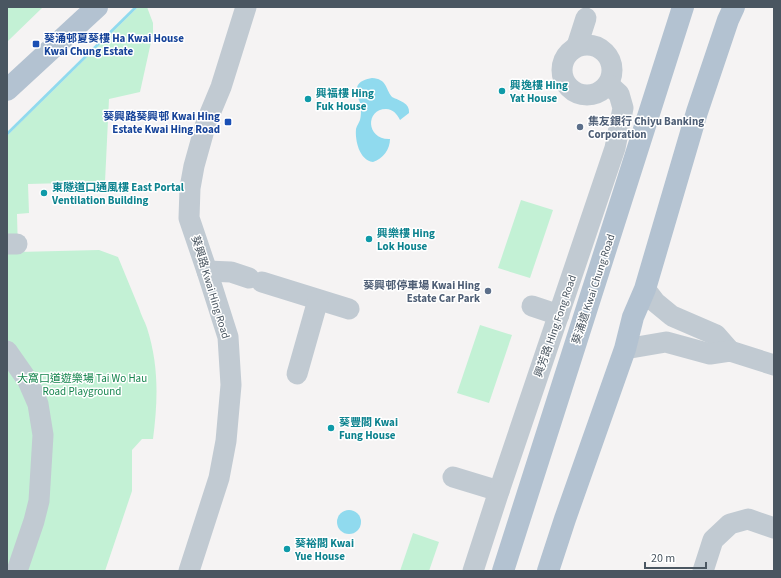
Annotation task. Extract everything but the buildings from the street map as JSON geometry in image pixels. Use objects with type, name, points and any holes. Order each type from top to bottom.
[{"type":"main road","points":[[7,90],[98,7]]},
{"type":"main road","name":"葵涌道 Kwai Chung Road","points":[[503,571],[683,7]]},
{"type":"main road","points":[[548,571],[625,349],[633,317],[645,289],[697,112],[730,11]]},
{"type":"street","name":"葵興路 Kwai Hing Road","points":[[189,571],[219,478],[226,441],[231,385],[228,337],[189,218],[190,188],[194,166],[206,123],[221,87],[246,7]]},
{"type":"street","points":[[577,46],[586,18]]},
{"type":"street","points":[[593,45],[601,48],[611,61],[613,69],[612,77],[602,90],[595,94],[586,96],[578,94],[570,89],[565,83],[562,75],[562,66],[565,58],[570,51],[577,46],[593,45]]},
{"type":"street","name":"興芳路 Hing Fong Road","points":[[473,571],[615,148],[624,108],[619,94],[608,84]]},
{"type":"street","points":[[207,271],[231,272],[349,309]]},
{"type":"street","points":[[645,289],[655,302],[672,316],[716,335],[730,351]]},
{"type":"street","points":[[297,374],[318,300]]},
{"type":"street","points":[[532,306],[559,315]]},
{"type":"street","points":[[625,349],[666,342],[710,354],[730,351],[774,365]]},
{"type":"street","points":[[7,351],[28,381],[38,404],[43,434],[39,501],[34,521],[17,571]]},
{"type":"street","points":[[453,476],[499,491]]},
{"type":"street","points":[[703,571],[713,540],[730,524],[748,519],[774,528]]},
{"type":"green space","points":[[7,7],[43,7],[7,42]]},
{"type":"green space","name":"大窩口道遊樂場 Tai Wo Hau Road Playground","points":[[138,7],[147,7],[153,23],[153,33],[140,92],[109,99],[105,182],[28,184],[29,213],[17,214],[18,252],[99,250],[118,257],[147,328],[154,356],[156,411],[153,439],[142,439],[132,450],[132,491],[105,571],[7,571],[7,136]]},
{"type":"green space","points":[[521,200],[553,210],[530,278],[498,268]]},
{"type":"green space","points":[[480,325],[512,335],[489,403],[457,393]]},
{"type":"green space","points":[[413,533],[439,542],[429,571],[400,571]]},
{"type":"water","points":[[134,7],[138,7],[7,136],[7,132]]},
{"type":"water","points":[[372,78],[383,82],[392,97],[401,101],[408,107],[409,110],[409,113],[400,120],[394,112],[388,109],[379,110],[374,114],[371,124],[373,130],[376,135],[382,138],[390,139],[390,143],[380,159],[373,162],[364,158],[361,154],[357,144],[356,133],[356,128],[360,120],[361,105],[356,90],[361,82]]},
{"type":"water","points":[[349,510],[354,511],[360,517],[360,527],[354,533],[349,534],[344,533],[338,527],[337,522],[338,517],[344,511]]},
{"type":"place","name":"葵涌邨夏葵樓 Ha Kwai House Kwai Chung Estate","points":[[36,44]]},
{"type":"place","name":"興逸樓 Hing Yat House","points":[[502,91]]},
{"type":"place","name":"興福樓 Hing Fuk House","points":[[308,99]]},
{"type":"place","name":"葵興路葵興邨 Kwai Hing Estate Kwai Hing Road","points":[[228,122]]},
{"type":"place","name":"集友銀行 Chiyu Banking Corporation","points":[[580,127]]},
{"type":"place","name":"東隧道口通風樓 East Portal Ventilation Building","points":[[44,193]]},
{"type":"place","name":"興樂樓 Hing Lok House","points":[[369,239]]},
{"type":"place","name":"葵興邨停車場 Kwai Hing Estate Car Park","points":[[488,291]]},
{"type":"place","name":"葵豐閣 Kwai Fung House","points":[[331,428]]},
{"type":"place","name":"葵裕閣 Kwai Yue House","points":[[287,549]]}]
